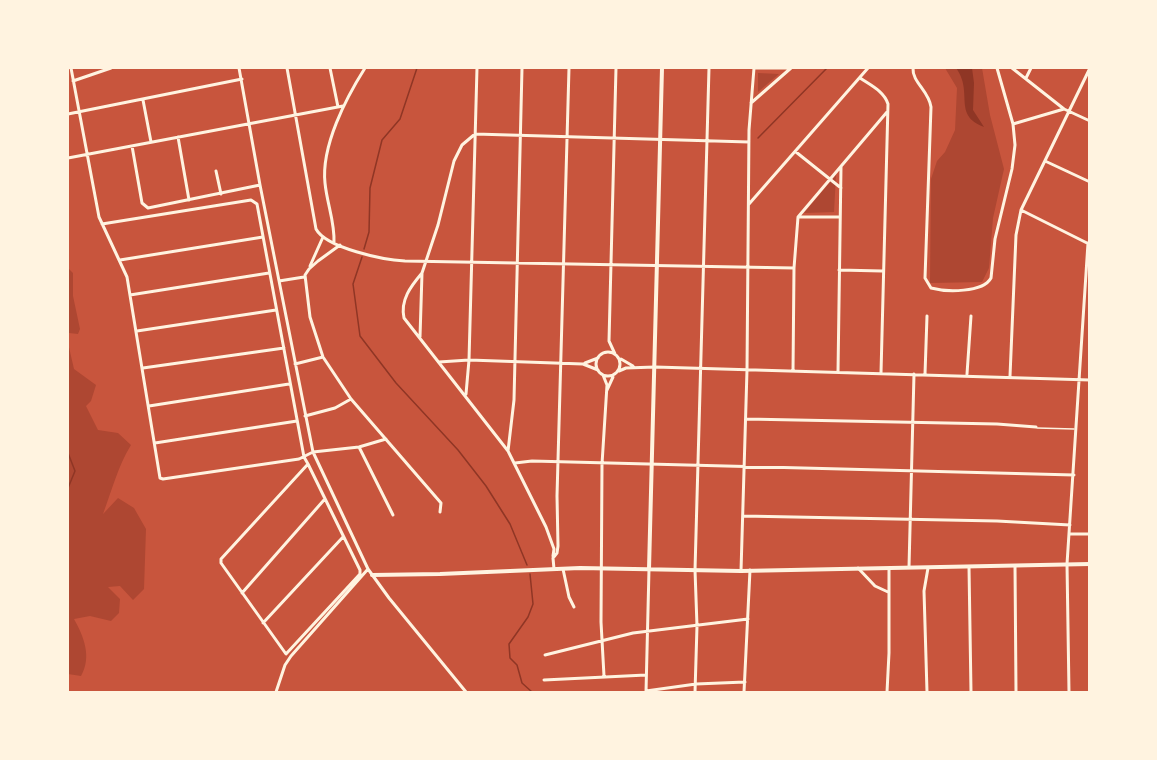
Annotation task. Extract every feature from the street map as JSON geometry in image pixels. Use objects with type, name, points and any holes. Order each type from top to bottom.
[{"type":"street","points":[[70,68],[102,224],[127,277],[160,477],[163,479],[299,459],[313,452],[359,447],[386,439]]},
{"type":"street","points":[[73,81],[111,68]]},
{"type":"street","points":[[239,68],[313,452],[368,569],[466,693]]},
{"type":"street","points":[[287,68],[316,229],[323,237],[334,243],[393,261],[794,268]]},
{"type":"street","points":[[330,68],[338,107]]},
{"type":"street","points":[[334,243],[334,227],[325,184],[325,166],[343,106],[350,90],[365,68]]},
{"type":"street","points":[[466,396],[470,360],[477,68]]},
{"type":"street","points":[[508,451],[514,400],[522,68]]},
{"type":"street","points":[[553,558],[558,546],[558,462],[569,68]]},
{"type":"street","points":[[603,354],[609,341],[616,68]]},
{"type":"street","points":[[662,68],[646,692],[696,684],[745,682]]},
{"type":"street","points":[[695,693],[697,626],[695,570],[709,68]]},
{"type":"street","points":[[741,571],[747,370],[749,142],[754,68],[790,68]]},
{"type":"street","points":[[751,103],[790,68]]},
{"type":"street","points":[[749,204],[868,68]]},
{"type":"street","points":[[913,68],[913,74],[928,95],[931,107],[925,274],[931,288],[948,290],[977,288],[989,281],[995,239],[1014,157],[1012,124],[1003,82],[997,68]]},
{"type":"street","points":[[1012,68],[1064,109],[1089,121]]},
{"type":"street","points":[[1026,78],[1031,68]]},
{"type":"street","points":[[1010,376],[1016,235],[1021,210],[1046,162],[1089,68]]},
{"type":"street","points":[[860,78],[885,97],[887,111],[881,373]]},
{"type":"street","points":[[68,114],[242,79]]},
{"type":"street","points":[[143,100],[151,142]]},
{"type":"street","points":[[68,158],[343,106]]},
{"type":"street","points":[[1012,124],[1064,109]]},
{"type":"street","points":[[793,371],[796,222],[887,111]]},
{"type":"street","points":[[554,569],[554,549],[546,527],[508,451],[404,318],[403,306],[406,295],[422,273],[427,261],[454,161],[462,145],[475,134],[749,142]]},
{"type":"street","points":[[177,137],[189,200]]},
{"type":"street","points":[[132,146],[142,203],[148,208],[260,185]]},
{"type":"street","points":[[796,152],[841,188]]},
{"type":"street","points":[[1046,162],[1089,182]]},
{"type":"street","points":[[837,372],[841,165]]},
{"type":"street","points":[[216,171],[221,194]]},
{"type":"street","points":[[102,224],[251,200],[256,204],[304,457],[308,464],[343,537],[360,570],[360,574],[287,654],[284,654],[221,563],[221,558],[308,464]]},
{"type":"street","points":[[1021,210],[1089,244],[1067,564],[1068,693]]},
{"type":"street","points":[[798,217],[840,217]]},
{"type":"street","points":[[120,260],[262,237]]},
{"type":"street","points":[[323,237],[305,277],[310,317],[323,357],[351,399],[441,503],[440,512]]},
{"type":"street","points":[[309,268],[340,245]]},
{"type":"street","points":[[839,270],[883,271]]},
{"type":"street","points":[[130,295],[269,273]]},
{"type":"street","points":[[420,337],[422,273]]},
{"type":"street","points":[[279,281],[305,277]]},
{"type":"street","points":[[137,332],[276,310]]},
{"type":"street","points":[[925,374],[927,316]]},
{"type":"street","points":[[968,375],[970,316]]},
{"type":"street","points":[[609,341],[615,354],[634,368]]},
{"type":"street","points":[[143,368],[284,348]]},
{"type":"street","points":[[583,364],[609,352],[615,354]]},
{"type":"street","points":[[296,364],[323,357]]},
{"type":"street","points":[[598,358],[596,364],[598,370]]},
{"type":"street","points":[[619,358],[619,371]]},
{"type":"street","points":[[439,362],[470,360],[583,364],[598,370],[603,375],[606,385],[602,464],[604,676]]},
{"type":"street","points":[[605,394],[614,375],[619,371],[626,368],[655,367],[1089,380]]},
{"type":"street","points":[[909,568],[914,374]]},
{"type":"street","points":[[603,375],[614,375]]},
{"type":"street","points":[[149,406],[290,384]]},
{"type":"street","points":[[305,416],[335,408],[351,399]]},
{"type":"street","points":[[746,419],[997,424],[1036,428]]},
{"type":"street","points":[[155,443],[297,421]]},
{"type":"street","points":[[359,447],[393,515]]},
{"type":"street","points":[[515,463],[532,461],[1074,474]]},
{"type":"street","points":[[242,593],[325,499]]},
{"type":"street","points":[[743,516],[997,521],[1070,525]]},
{"type":"street","points":[[1070,534],[1089,534]]},
{"type":"street","points":[[263,623],[343,537]]},
{"type":"street","points":[[372,575],[554,569],[741,571],[1089,564]]},
{"type":"street","points":[[1015,566],[1016,693]]},
{"type":"street","points":[[969,567],[971,693]]},
{"type":"street","points":[[858,568],[875,586],[888,592]]},
{"type":"street","points":[[927,693],[924,591],[928,568]]},
{"type":"street","points":[[276,693],[285,664],[368,569]]},
{"type":"street","points":[[563,569],[567,591],[574,607]]},
{"type":"street","points":[[887,693],[889,569]]},
{"type":"street","points":[[744,693],[750,570]]},
{"type":"street","points":[[545,655],[648,631],[748,619]]},
{"type":"street","points":[[544,680],[646,675]]},
{"type":"street","points":[[744,687],[750,693]]},
{"type":"lane","points":[[1036,428],[1077,429]]},
{"type":"shaded area","points":[[945,68],[982,68],[990,115],[1004,169],[993,218],[989,268],[982,282],[930,283],[931,179],[937,161],[945,152],[955,130],[957,88]]},
{"type":"shaded area","points":[[956,68],[972,68],[973,110],[984,127],[974,122],[969,116],[961,77]]},
{"type":"shaded area","points":[[758,73],[779,74],[758,92]]},
{"type":"shaded area","points":[[836,175],[834,212],[804,213]]},
{"type":"shaded area","points":[[68,268],[73,273],[73,296],[80,329],[78,334],[69,333],[68,343]]},
{"type":"shaded area","points":[[68,343],[74,369],[96,385],[91,401],[86,406],[98,430],[118,433],[131,445],[103,514],[118,498],[134,508],[146,529],[144,589],[133,600],[120,586],[108,587],[120,599],[119,613],[111,621],[90,616],[74,619],[81,633],[86,654],[81,676],[68,674]]},
{"type":"waterway","points":[[364,249],[369,232],[370,188],[382,140],[400,119],[417,68]]},
{"type":"waterway","points":[[758,138],[827,68]]},
{"type":"waterway","points":[[362,257],[353,284],[360,336],[396,383],[458,450],[486,486],[510,524],[527,565]]},
{"type":"waterway","points":[[68,453],[75,471],[68,488]]},
{"type":"waterway","points":[[530,574],[533,604],[528,617],[509,644],[510,658],[517,665],[522,683],[532,692]]}]
